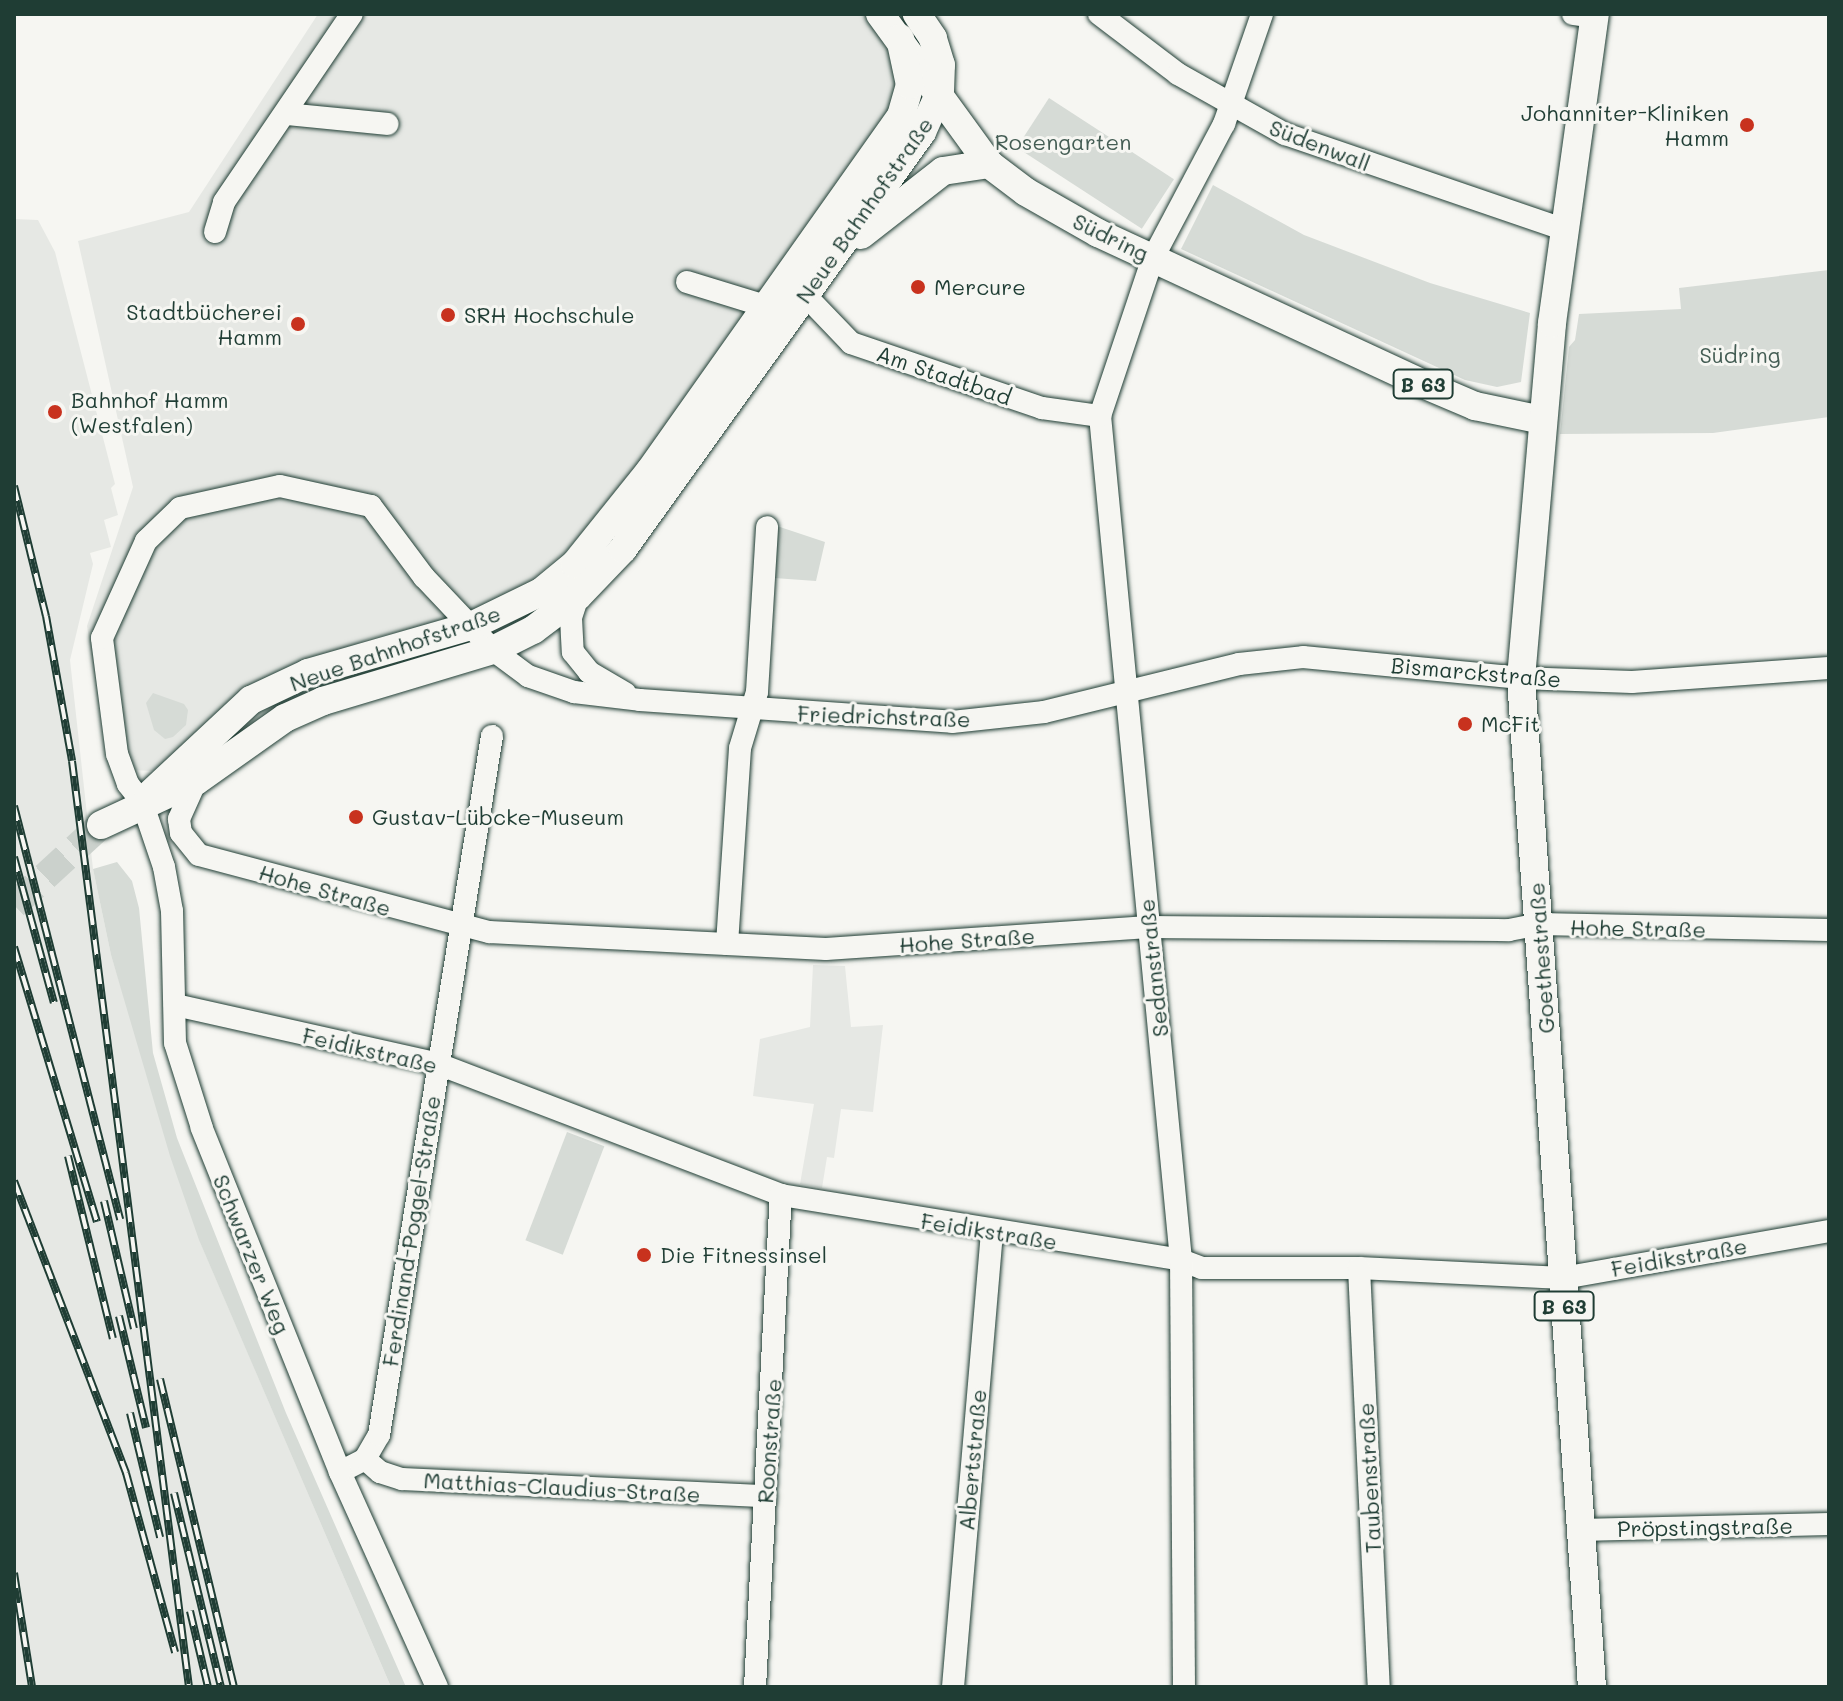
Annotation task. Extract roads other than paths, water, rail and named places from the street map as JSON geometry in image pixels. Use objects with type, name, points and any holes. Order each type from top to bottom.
[{"type":"main road","name":"B 63","points":[[880,14],[940,92]]},
{"type":"main road","points":[[917,14],[939,53],[940,92]]},
{"type":"main road","name":"B 63","points":[[1565,230],[1588,15]]},
{"type":"main road","name":"Neue Bahnhofstraße","points":[[142,802],[186,756],[251,700],[308,673],[471,626],[541,592],[593,545],[901,116],[910,85],[900,38]]},
{"type":"main road","name":"Neue Bahnhofstraße","points":[[142,802],[196,781],[285,718],[323,701],[493,650],[542,624],[578,596],[623,549],[806,296],[922,132],[940,92]]},
{"type":"main road","name":"Südring","points":[[940,92],[989,164],[1058,212],[1475,406],[1542,420]]},
{"type":"main road","points":[[832,259],[943,171],[989,164]]},
{"type":"main road","name":"Goethestraße","points":[[1565,230],[1542,420],[1521,678],[1592,1687]]},
{"type":"main road","points":[[101,825],[142,802]]},
{"type":"street","points":[[215,232],[224,202],[352,14]]},
{"type":"street","name":"Südenwall","points":[[1099,14],[1229,106],[1285,134],[1565,230]]},
{"type":"street","name":"Sedanstraße","points":[[1184,1687],[1181,1260],[1100,416],[1153,258],[1229,106],[1262,14]]},
{"type":"street","points":[[286,114],[388,124]]},
{"type":"street","points":[[687,282],[765,306]]},
{"type":"street","name":"Am Stadtbad","points":[[806,296],[851,343],[1042,408],[1100,416]]},
{"type":"street","name":"Friedrichstraße","points":[[142,802],[128,784],[116,749],[102,638],[146,541],[180,508],[280,486],[371,506],[424,577],[493,650],[528,676],[574,692],[748,709],[952,722],[1044,712],[1126,693]]},
{"type":"street","points":[[727,944],[740,748],[748,709],[757,692],[767,527]]},
{"type":"street","name":"Friedrichstraße","points":[[578,596],[569,633],[573,652],[605,685],[640,700]]},
{"type":"street","name":"Bismarckstraße","points":[[1126,693],[1239,664],[1303,657],[1521,678],[1681,681],[1829,668]]},
{"type":"street","name":"Ferdinand-Poggel-Straße","points":[[365,1459],[379,1435],[492,736]]},
{"type":"street","name":"Hohe Straße","points":[[196,781],[179,819],[181,833],[199,855],[461,929],[856,948],[1148,927],[1509,930],[1539,924],[1829,930]]},
{"type":"street","name":"Schwarzer Weg","points":[[142,802],[172,911],[175,1043],[198,1117],[340,1472],[437,1687]]},
{"type":"street","name":"Feidikstraße","points":[[175,1005],[438,1064],[781,1195],[992,1233],[1181,1260],[1218,1269],[1359,1268],[1563,1278],[1829,1231]]},
{"type":"street","name":"Roonstraße","points":[[755,1687],[781,1195]]},
{"type":"street","name":"Albertstraße","points":[[953,1687],[992,1233]]},
{"type":"street","name":"Taubenstraße","points":[[1359,1268],[1379,1687]]},
{"type":"street","points":[[340,1472],[365,1459]]},
{"type":"street","name":"Matthias-Claudius-Straße","points":[[365,1459],[380,1472],[402,1479],[766,1496]]},
{"type":"street","name":"Pröpstingstraße","points":[[1580,1530],[1829,1524]]},
{"type":"tunnel","points":[[14,905],[101,825]]},
{"type":"railway","points":[[14,486],[46,616],[72,761],[189,1687]]},
{"type":"railway","points":[[14,806],[120,1220]]},
{"type":"railway","points":[[14,857],[54,1003]]},
{"type":"railway","points":[[14,947],[97,1222]]},
{"type":"railway","points":[[68,1156],[113,1339]]},
{"type":"railway","points":[[14,1181],[126,1473],[175,1652]]},
{"type":"railway","points":[[104,1201],[134,1329]]},
{"type":"railway","points":[[119,1316],[146,1428]]},
{"type":"railway","points":[[160,1379],[234,1687]]},
{"type":"railway","points":[[130,1413],[160,1537]]},
{"type":"railway","points":[[174,1493],[221,1687]]},
{"type":"railway","points":[[14,1573],[32,1687]]},
{"type":"railway","points":[[190,1611],[208,1687]]},
{"type":"place","name":"Johanniter-Kliniken Hamm","points":[[1747,125]]},
{"type":"place","name":"Mercure","points":[[918,287]]},
{"type":"place","name":"SRH Hochschule","points":[[448,315]]},
{"type":"place","name":"Stadtbücherei Hamm","points":[[298,324]]},
{"type":"place","name":"Bahnhof Hamm (Westfalen)","points":[[55,412]]},
{"type":"place","name":"McFit","points":[[1465,724]]},
{"type":"place","name":"Gustav-Lübcke-Museum","points":[[356,817]]},
{"type":"place","name":"Die Fitnessinsel","points":[[644,1255]]},
{"type":"park label","name":"Rosengarten","points":[[1063,142]]}]
